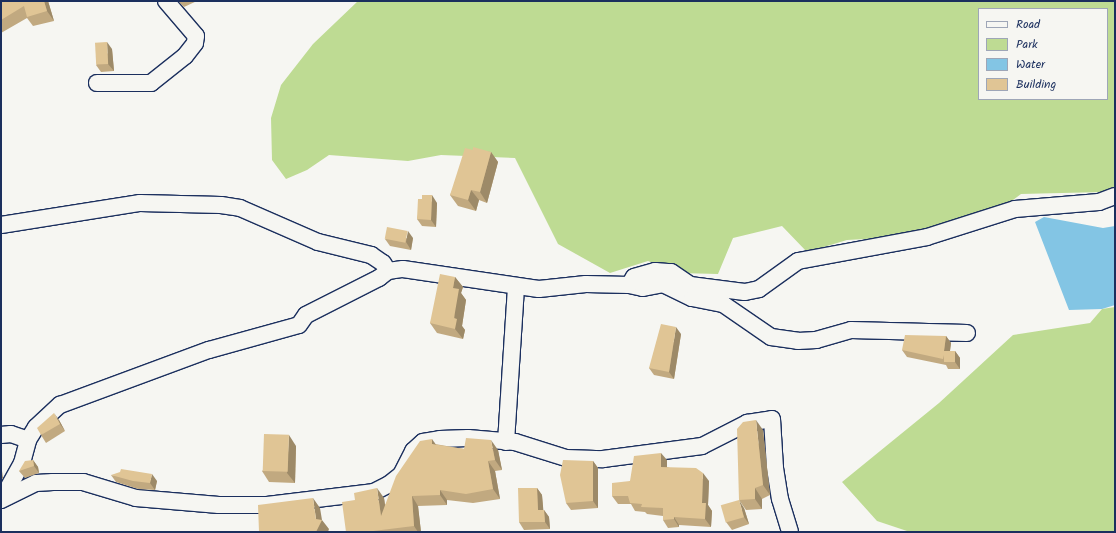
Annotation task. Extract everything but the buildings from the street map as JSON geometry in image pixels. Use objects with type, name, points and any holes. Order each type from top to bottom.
[{"type":"street","points":[[97,83],[151,82],[185,56],[195,43],[196,36],[166,1]]},
{"type":"street","points":[[629,285],[634,277],[655,271],[671,272],[690,285],[744,292],[759,289],[798,261],[927,237],[1015,209],[1099,202],[1115,196]]},
{"type":"street","points":[[1,225],[140,203],[221,205],[240,208],[318,242],[371,255],[383,263],[388,271]]},
{"type":"street","points":[[1,500],[22,463],[28,440],[36,427],[60,405],[209,350],[299,325],[306,315],[379,278],[388,271],[403,269],[516,287],[539,289],[586,284],[629,285],[642,288],[663,284],[692,298],[723,304],[771,337],[798,341],[816,340],[851,330],[967,333]]},
{"type":"street","points":[[506,442],[516,287]]},
{"type":"street","points":[[1,500],[36,483],[83,482],[136,498],[219,505],[266,505],[374,492],[388,485],[401,475],[413,451],[423,442],[468,438],[506,442],[566,458],[603,459],[702,446],[747,423],[772,419],[775,468],[780,499],[790,532]]},
{"type":"street","points":[[1,434],[11,434],[28,440]]},
{"type":"green space","points":[[358,1],[1115,1],[1115,188],[1103,192],[1021,194],[1005,206],[920,236],[847,240],[807,252],[782,226],[733,238],[718,274],[678,273],[648,261],[610,273],[558,244],[515,158],[441,155],[408,161],[329,155],[307,170],[286,179],[272,160],[271,118],[281,85],[313,44]]},
{"type":"green space","points":[[1115,307],[1115,532],[910,532],[877,521],[842,482],[939,403],[1013,335],[1090,323],[1102,309]]},
{"type":"water","points":[[1044,217],[1103,228],[1115,226],[1115,305],[1102,309],[1069,310],[1035,222]]}]
